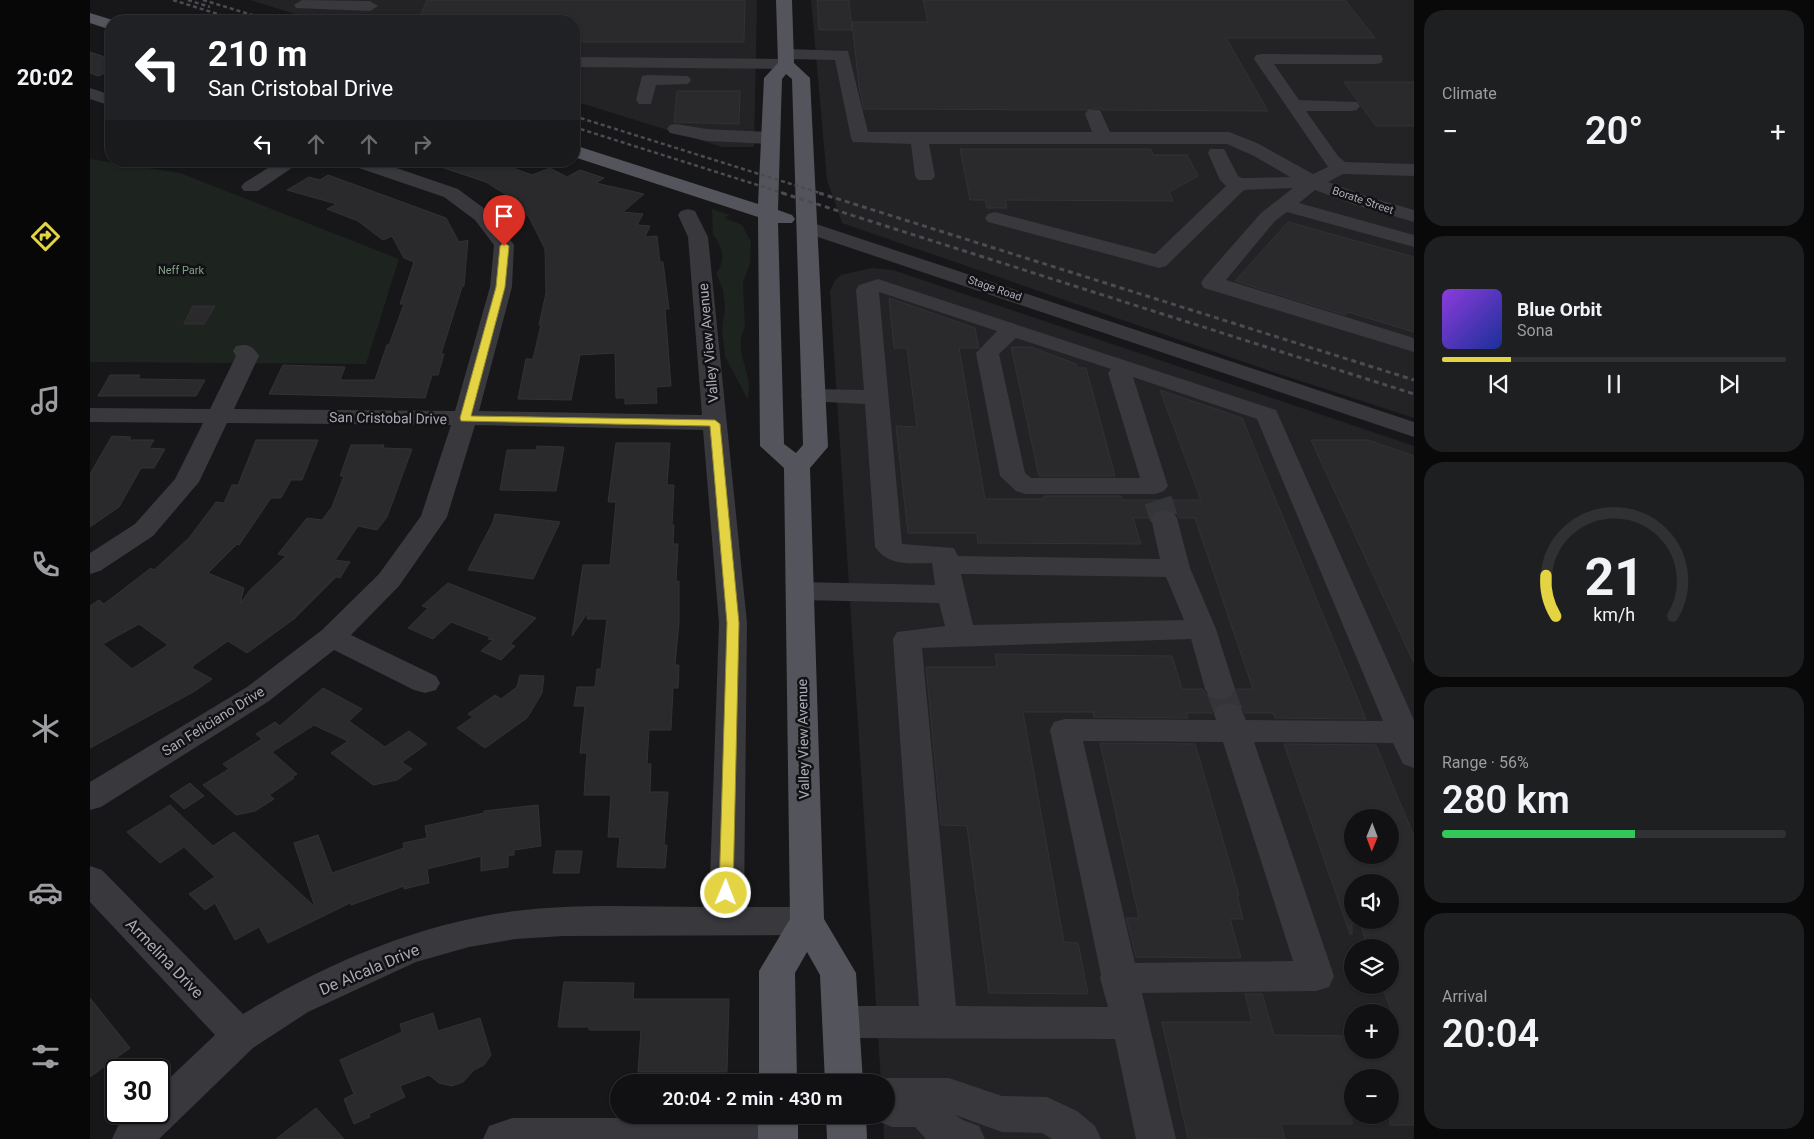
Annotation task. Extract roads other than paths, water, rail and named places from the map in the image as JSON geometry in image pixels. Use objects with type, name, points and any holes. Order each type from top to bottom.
[{"type":"main road","points":[[784,0],[786,59],[773,78],[768,214],[772,446],[797,466],[816,447],[801,78],[786,59]]},
{"type":"main road","points":[[90,18],[105,23]]},
{"type":"main road","name":"Stage Road","points":[[580,153],[807,227]]},
{"type":"main road","name":"Valley View Avenue","points":[[797,466],[807,921],[838,973],[844,1074]]},
{"type":"main road","points":[[778,1074],[777,971],[807,921]]},
{"type":"main road","points":[[846,1124],[847,1139]]},
{"type":"street","points":[[302,5],[370,9]]},
{"type":"street","points":[[580,62],[746,64],[842,55],[860,138],[1229,138],[1248,145],[1313,182]]},
{"type":"street","points":[[1340,168],[1331,160],[1262,58],[1375,59]]},
{"type":"street","points":[[645,100],[648,80],[742,80],[746,64]]},
{"type":"street","points":[[1283,89],[1340,89]]},
{"type":"street","points":[[90,93],[105,99]]},
{"type":"street","points":[[1294,105],[1342,119],[1306,124]]},
{"type":"street","points":[[1094,114],[1103,138]]},
{"type":"street","points":[[676,129],[715,136],[771,138]]},
{"type":"street","points":[[919,138],[925,176]]},
{"type":"street","points":[[1218,153],[1230,180],[1239,184],[1313,182]]},
{"type":"street","points":[[251,186],[283,167]]},
{"type":"street","name":"San Feliciano Drive","points":[[90,798],[258,694],[332,637],[389,580],[434,517],[465,418],[501,287],[504,246],[482,216],[451,194],[375,167]]},
{"type":"street","points":[[1414,170],[1340,168],[1313,182],[1268,217],[1212,283],[1414,345]]},
{"type":"street","name":"Borate Street","points":[[1313,182],[1380,207],[1414,216]]},
{"type":"street","points":[[995,218],[1159,262],[1239,184]]},
{"type":"street","points":[[1284,206],[1411,234]]},
{"type":"street","name":"Valley View Avenue","points":[[688,215],[698,237],[733,623],[726,921]]},
{"type":"street","name":"Stage Road","points":[[807,227],[1414,430]]},
{"type":"street","points":[[962,635],[948,580],[944,554],[898,554],[889,547],[878,397],[867,290],[878,284],[1239,404],[1266,416],[1409,744]]},
{"type":"street","points":[[1065,346],[1090,321]]},
{"type":"street","points":[[1012,329],[987,353],[1013,476],[1025,486],[1159,501]]},
{"type":"street","points":[[90,565],[144,530],[186,482],[248,356],[244,351]]},
{"type":"street","points":[[1118,978],[1316,976],[1202,629],[1176,568],[1159,501],[1120,373],[1126,367]]},
{"type":"street","points":[[1239,404],[1259,378]]},
{"type":"street","points":[[813,396],[878,397]]},
{"type":"street","name":"San Cristobal Drive","points":[[90,416],[465,418],[715,424]]},
{"type":"street","points":[[800,591],[948,580],[1176,568]]},
{"type":"street","points":[[938,1024],[907,638],[1202,629]]},
{"type":"street","points":[[332,637],[425,683]]},
{"type":"street","points":[[1156,1139],[1118,978],[1064,730],[1228,711],[1409,744]]},
{"type":"street","name":"Armelina Drive","points":[[90,880],[240,1036]]},
{"type":"street","name":"De Alcala Drive","points":[[132,1139],[240,1036],[295,1002],[348,975],[408,950],[469,933],[516,925],[563,922],[807,921]]},
{"type":"street","points":[[841,1022],[938,1024],[1129,1023]]},
{"type":"street","points":[[895,1095],[949,1095],[1002,1114],[1047,1114],[1081,1139]]},
{"type":"street","points":[[895,1109],[924,1110],[944,1130],[957,1139],[965,1139]]},
{"type":"street","points":[[503,1139],[512,1136],[552,1137],[778,1130]]},
{"type":"tunnel","points":[[1158,500],[1164,518]]},
{"type":"tunnel","points":[[1220,689],[1229,713]]},
{"type":"railway","points":[[173,0],[221,15]]},
{"type":"railway","points":[[188,0],[210,7]]},
{"type":"railway","points":[[203,0],[252,15]]},
{"type":"railway","points":[[580,118],[823,194]]},
{"type":"railway","points":[[580,129],[786,194]]},
{"type":"railway","points":[[782,193],[1414,394]]},
{"type":"railway","points":[[819,193],[1414,380]]},
{"type":"park label","name":"Neff Park","points":[[181,270]]}]
